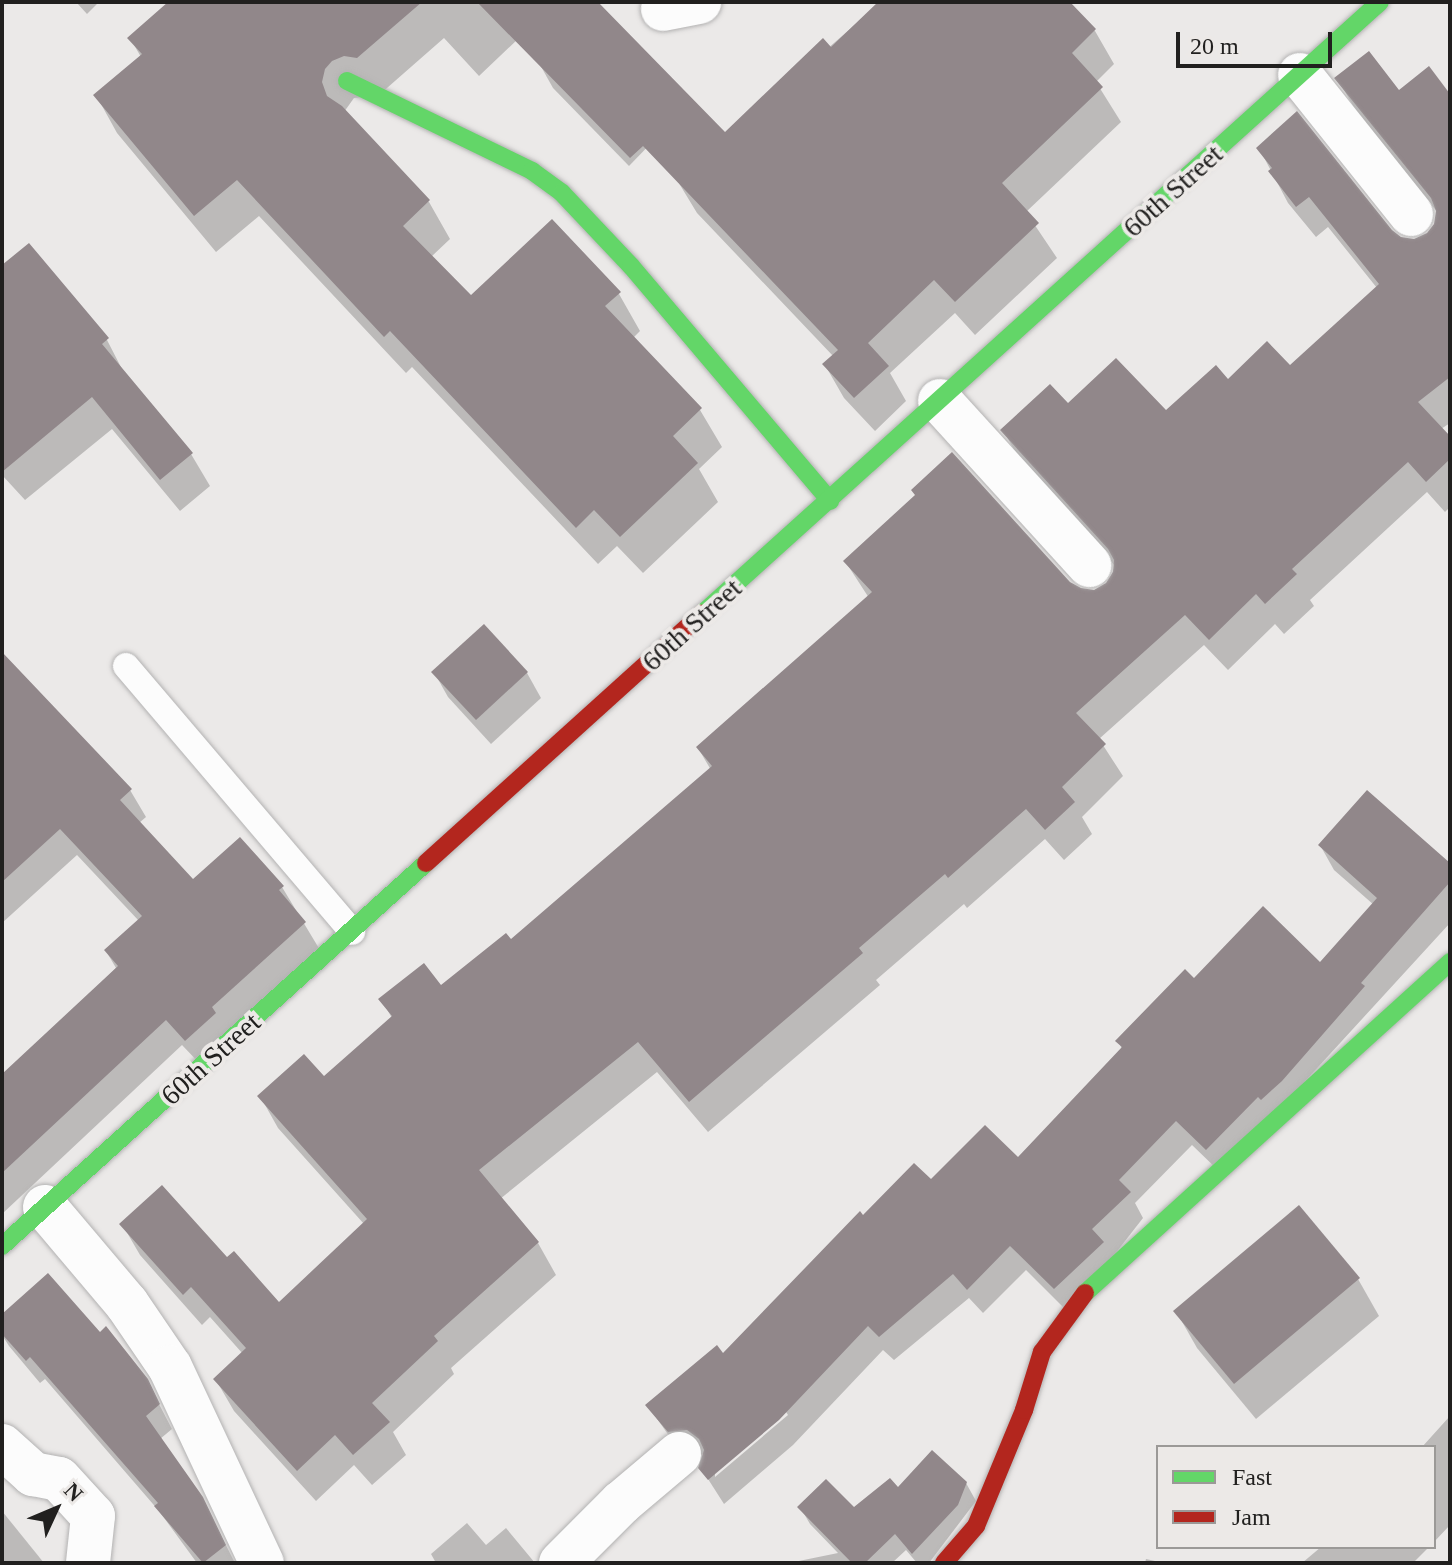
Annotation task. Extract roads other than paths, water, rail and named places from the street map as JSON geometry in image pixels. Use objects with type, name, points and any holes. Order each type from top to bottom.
[{"type":"street","name":"60th Street","points":[[2,1246],[1380,2]]},
{"type":"street","points":[[1300,75],[1411,214]]},
{"type":"street","points":[[347,81],[532,171],[562,193],[631,266],[830,501]]},
{"type":"street","points":[[940,401],[1089,565]]},
{"type":"street","points":[[944,1563],[976,1526],[1024,1410],[1042,1352],[1075,1302],[1450,962]]},
{"type":"street","points":[[45,1207],[127,1304],[170,1367],[262,1563]]},
{"type":"street","points":[[2,1446],[33,1474],[59,1479],[93,1516],[88,1563]]},
{"type":"street","points":[[561,1563],[621,1503],[679,1454]]},
{"type":"lane","points":[[126,666],[352,932]]}]
